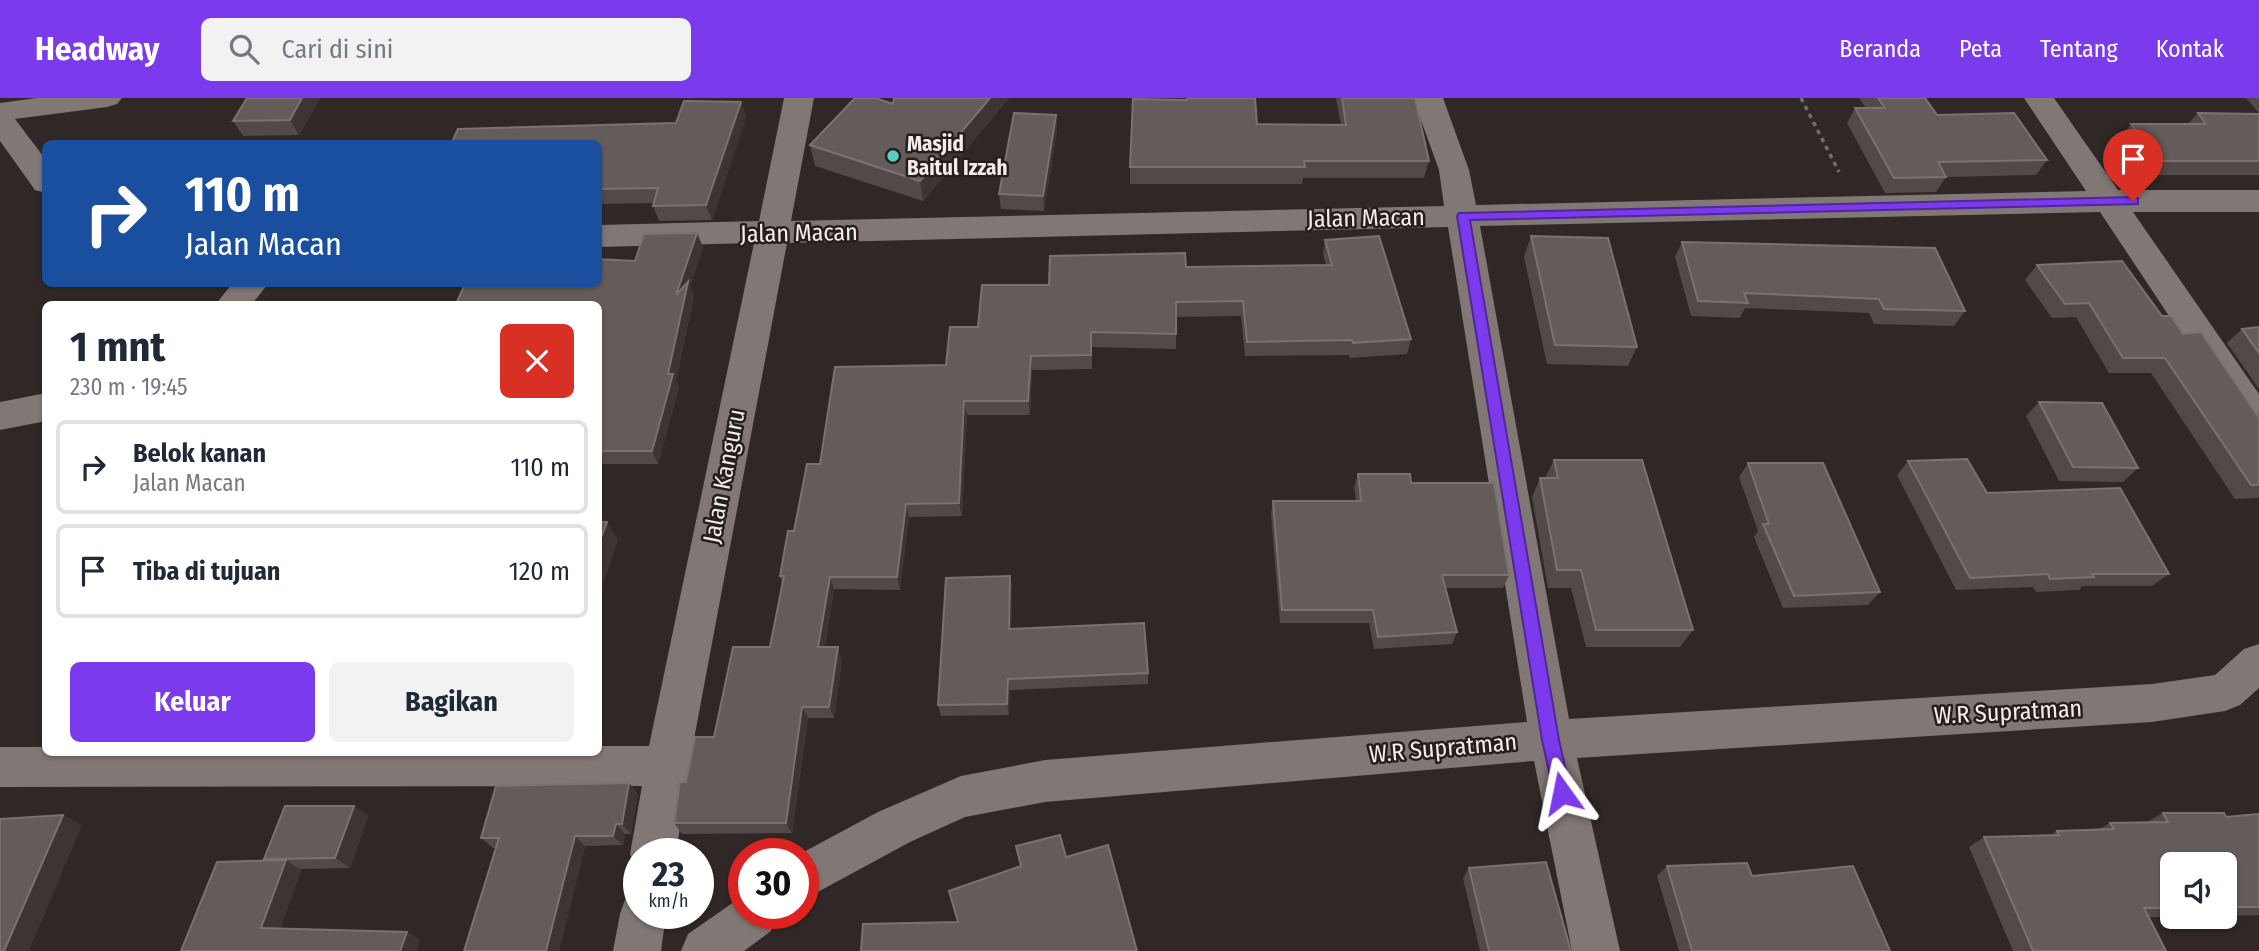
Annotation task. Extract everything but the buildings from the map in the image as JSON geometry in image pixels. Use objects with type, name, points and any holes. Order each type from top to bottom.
[{"type":"street","points":[[0,112],[107,98]]},
{"type":"street","name":"Jalan Kanguru","points":[[656,838],[667,766],[799,98]]},
{"type":"street","points":[[1428,98],[1454,170],[1550,740],[1596,951]]},
{"type":"street","points":[[2039,98],[2259,422]]},
{"type":"street","points":[[0,120],[42,178]]},
{"type":"street","name":"Jalan Macan","points":[[602,236],[2108,201],[2259,201]]},
{"type":"street","points":[[236,301],[248,287]]},
{"type":"street","points":[[0,416],[42,408]]},
{"type":"street","name":"W.R Supratman","points":[[819,868],[894,827],[961,797],[1045,781],[1550,740],[2152,703],[2225,692],[2259,662]]},
{"type":"street","points":[[0,767],[667,766]]},
{"type":"street","points":[[637,951],[641,929]]},
{"type":"street","points":[[705,951],[734,929]]},
{"type":"path","points":[[1801,98],[1857,208]]},
{"type":"place","name":"Masjid Baitul Izzah","points":[[893,156]]},
{"type":"route","points":[[1562,793],[1550,740],[1463,216],[2133,201]]}]
